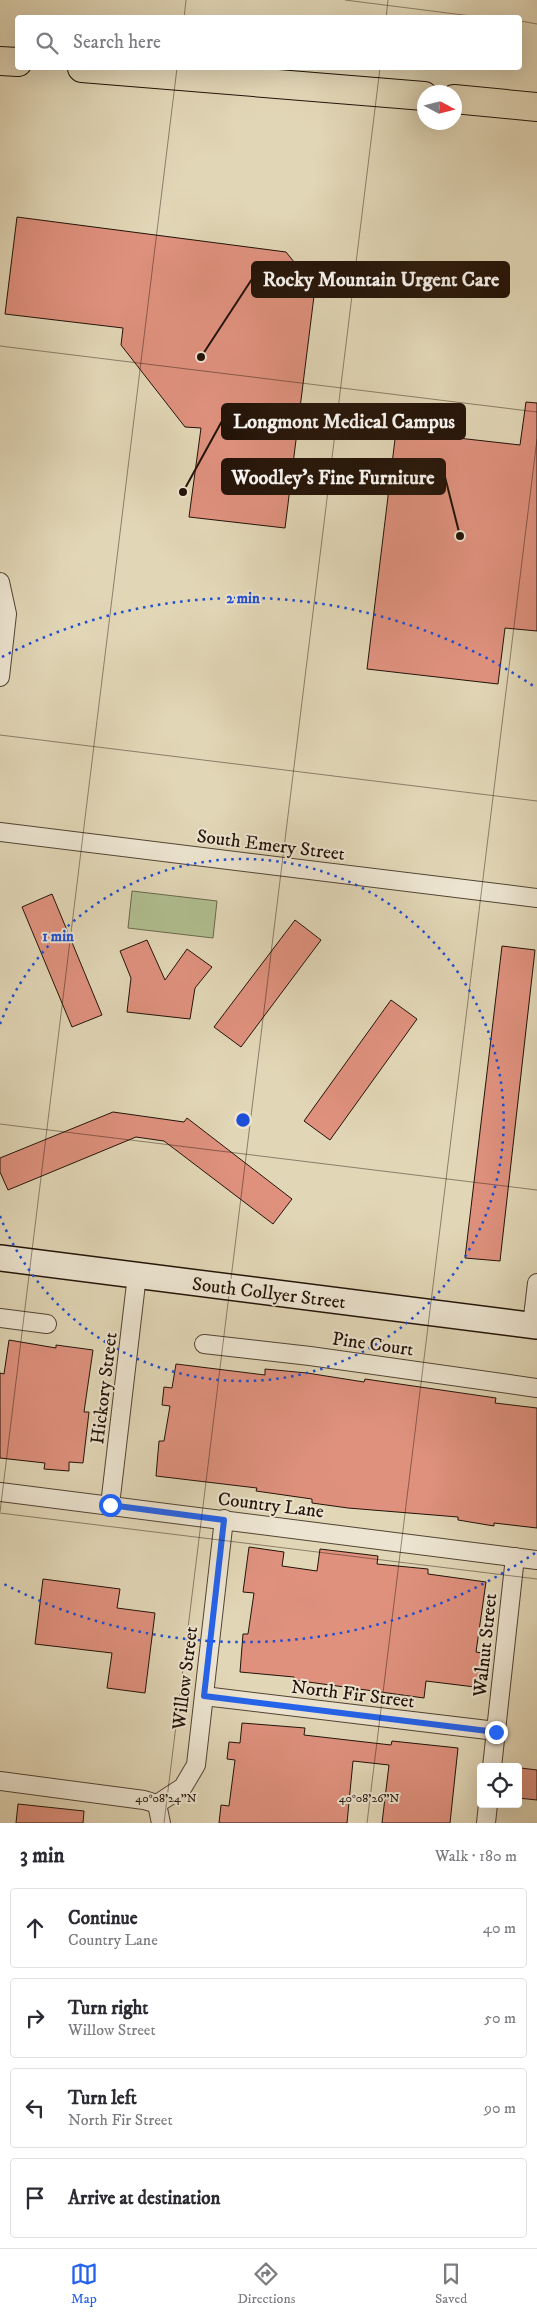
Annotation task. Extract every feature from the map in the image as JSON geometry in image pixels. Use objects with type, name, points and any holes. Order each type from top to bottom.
[{"type":"main road","points":[[0,61],[15,62]]},
{"type":"main road","points":[[106,70],[417,95]]},
{"type":"main road","points":[[462,100],[537,107]]},
{"type":"street","points":[[0,582],[7,614],[0,677]]},
{"type":"street","name":"South Emery Street","points":[[0,832],[537,898]]},
{"type":"street","name":"South Collyer Street","points":[[0,1258],[535,1326]]},
{"type":"street","name":"Hickory Street","points":[[110,1505],[137,1275]]},
{"type":"street","points":[[535,1326],[537,1283]]},
{"type":"street","points":[[0,1318],[47,1324]]},
{"type":"street","name":"Pine Court","points":[[204,1344],[310,1356],[537,1388]]},
{"type":"street","name":"Country Lane","points":[[0,1492],[537,1560]]},
{"type":"street","name":"Willow Street","points":[[157,1804],[183,1787],[196,1765],[224,1520]]},
{"type":"street","name":"Walnut Street","points":[[492,1763],[515,1558]]},
{"type":"street","name":"North Fir Street","points":[[204,1696],[496,1732]]},
{"type":"street","points":[[0,1781],[144,1800],[157,1804],[162,1823]]},
{"type":"street","points":[[486,1823],[488,1808]]},
{"type":"green space","points":[[132,891],[217,901],[213,938],[128,928]]},
{"type":"building","points":[[17,217],[286,252],[315,288],[285,528],[189,517],[201,428],[185,427],[121,345],[123,328],[5,314]]},
{"type":"building","points":[[526,402],[537,403],[537,631],[505,628],[498,684],[367,669],[396,431],[520,445]]},
{"type":"building","points":[[52,894],[102,1015],[72,1027],[22,907]]},
{"type":"building","points":[[295,920],[321,940],[241,1047],[214,1027]]},
{"type":"building","points":[[147,940],[165,980],[187,949],[212,967],[195,988],[190,1019],[127,1012],[131,978],[120,951]]},
{"type":"building","points":[[502,946],[535,950],[500,1261],[465,1258]]},
{"type":"building","points":[[391,1000],[417,1019],[330,1140],[304,1121]]},
{"type":"building","points":[[113,1112],[184,1122],[187,1118],[292,1199],[273,1224],[164,1141],[136,1137],[8,1190],[0,1172],[0,1158]]},
{"type":"building","points":[[9,1340],[56,1348],[56,1345],[93,1350],[84,1412],[89,1412],[83,1463],[69,1462],[69,1471],[44,1469],[45,1463],[0,1458],[0,1373],[4,1374]]},
{"type":"building","points":[[176,1364],[265,1375],[265,1369],[307,1373],[364,1382],[365,1379],[496,1398],[495,1403],[537,1408],[537,1528],[494,1523],[494,1526],[458,1520],[458,1517],[348,1508],[312,1503],[312,1499],[256,1491],[257,1488],[156,1476],[159,1441],[164,1441],[170,1406],[162,1405],[164,1387],[172,1388]]},
{"type":"building","points":[[249,1547],[284,1552],[282,1566],[317,1571],[320,1549],[378,1556],[377,1564],[428,1569],[428,1574],[486,1582],[476,1652],[488,1654],[483,1688],[426,1681],[424,1698],[294,1680],[294,1677],[240,1672],[243,1634],[248,1634],[254,1593],[243,1592]]},
{"type":"building","points":[[43,1579],[120,1589],[117,1608],[155,1613],[145,1693],[107,1688],[112,1653],[35,1644]]},
{"type":"building","points":[[242,1723],[305,1728],[304,1735],[391,1745],[392,1741],[458,1748],[450,1823],[382,1823],[389,1765],[353,1761],[347,1823],[219,1823],[221,1805],[229,1806],[235,1760],[227,1759],[229,1742],[240,1743]]},
{"type":"building","points":[[522,1768],[537,1770],[537,1800],[522,1798]]},
{"type":"building","points":[[18,1804],[84,1811],[83,1823],[16,1823]]},
{"type":"place","name":"Rocky Mountain Urgent Care","points":[[201,357]]},
{"type":"place","name":"Longmont Medical Campus","points":[[183,492]]},
{"type":"place","name":"Woodley's Fine Furniture","points":[[460,536]]},
{"type":"route","points":[[110,1505],[224,1520],[204,1696],[496,1732]]}]
